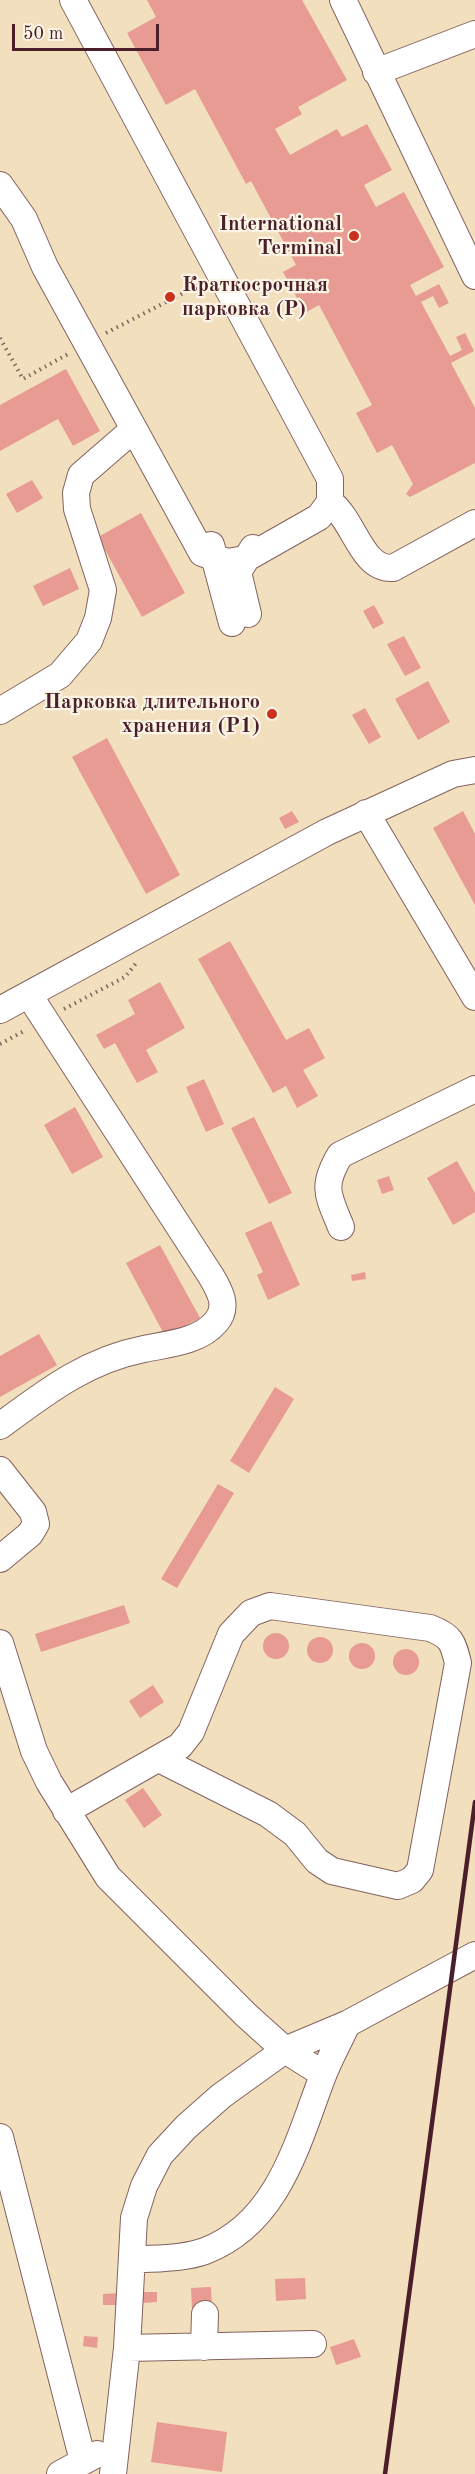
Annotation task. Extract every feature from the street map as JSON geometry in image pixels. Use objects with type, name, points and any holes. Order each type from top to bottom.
[{"type":"lane","points":[[0,185],[24,219],[45,267],[93,340],[211,557],[240,619],[238,572],[251,550],[308,509],[316,497],[317,478],[58,0]]},
{"type":"lane","points":[[73,0],[330,479],[330,502],[320,517],[226,562],[211,557],[134,429],[93,340]]},
{"type":"lane","points":[[343,0],[475,276]]},
{"type":"lane","points":[[376,72],[475,34]]},
{"type":"lane","points":[[0,711],[60,675],[89,641],[98,618],[103,590],[77,509],[76,493],[81,476],[134,429]]},
{"type":"lane","points":[[330,502],[343,512],[372,561],[386,568],[393,568],[475,523]]},
{"type":"lane","points":[[0,1010],[366,813],[453,774],[475,770]]},
{"type":"lane","points":[[366,813],[475,997]]},
{"type":"lane","points":[[0,1426],[64,1379],[115,1354],[188,1339],[205,1333],[218,1321],[223,1309],[221,1294],[206,1267],[29,995]]},
{"type":"lane","points":[[341,1227],[328,1195],[328,1175],[340,1155],[475,1089]]},
{"type":"lane","points":[[0,1470],[33,1512],[36,1524],[30,1534],[0,1559]]},
{"type":"lane","points":[[66,1811],[180,1746],[191,1732],[231,1634],[251,1613],[270,1606],[430,1628],[445,1634],[454,1646],[458,1663],[420,1870],[412,1880],[398,1886],[332,1871],[317,1861],[295,1834],[268,1814],[159,1759]]},
{"type":"lane","points":[[0,1644],[34,1751],[66,1811],[108,1877],[285,2050],[323,2074]]},
{"type":"lane","points":[[113,2474],[127,2348],[134,2218],[144,2186],[160,2155],[186,2127],[221,2096],[285,2050],[347,2024],[475,1955]]},
{"type":"lane","points":[[132,2260],[202,2252],[240,2232],[259,2214],[286,2174],[323,2074],[347,2024]]},
{"type":"lane","points":[[0,2137],[82,2461]]},
{"type":"lane","points":[[204,2347],[205,2314]]},
{"type":"lane","points":[[127,2348],[313,2344]]},
{"type":"lane","points":[[60,2474],[116,2444]]},
{"type":"path","points":[[0,338],[23,379],[210,279]]},
{"type":"building","name":"International Terminal","points":[[147,0],[302,0],[347,80],[298,107],[302,114],[275,129],[290,155],[337,129],[342,137],[367,124],[392,170],[364,185],[376,207],[404,192],[444,267],[410,285],[416,296],[439,284],[449,303],[439,308],[433,296],[421,302],[450,356],[462,350],[456,337],[465,333],[474,351],[451,363],[475,408],[475,463],[410,497],[406,494],[413,484],[392,445],[377,453],[356,413],[372,405],[319,305],[305,313],[283,272],[296,265],[251,181],[246,184],[195,89],[166,105],[127,33],[156,17]]},
{"type":"building","points":[[66,369],[100,431],[73,446],[58,419],[0,451],[0,405]]},
{"type":"building","points":[[32,480],[43,498],[17,513],[6,494]]},
{"type":"building","points":[[141,513],[185,593],[142,617],[98,537]]},
{"type":"building","points":[[70,568],[79,589],[43,606],[33,586]]},
{"type":"building","points":[[374,605],[384,623],[373,629],[363,611]]},
{"type":"building","points":[[404,636],[421,668],[405,676],[387,644]]},
{"type":"building","points":[[428,681],[450,722],[418,740],[395,699]]},
{"type":"building","points":[[365,708],[381,737],[369,744],[352,715]]},
{"type":"building","points":[[107,738],[180,875],[146,894],[72,757]]},
{"type":"building","points":[[292,811],[299,822],[285,829],[279,818]]},
{"type":"building","points":[[463,811],[475,834],[475,905],[433,828]]},
{"type":"building","points":[[230,941],[286,1040],[309,1028],[325,1058],[303,1070],[318,1096],[297,1108],[286,1086],[273,1093],[198,959]]},
{"type":"building","points":[[160,982],[185,1028],[146,1050],[158,1072],[137,1083],[115,1043],[104,1049],[96,1035],[135,1014],[128,1000]]},
{"type":"building","points":[[204,1079],[224,1124],[206,1132],[186,1087]]},
{"type":"building","points":[[75,1107],[103,1157],[72,1174],[44,1125]]},
{"type":"building","points":[[254,1117],[292,1193],[269,1204],[231,1128]]},
{"type":"building","points":[[457,1161],[475,1193],[475,1212],[453,1225],[427,1178]]},
{"type":"building","points":[[389,1176],[394,1190],[382,1194],[377,1180]]},
{"type":"building","points":[[271,1221],[300,1285],[268,1300],[257,1275],[263,1272],[245,1233]]},
{"type":"building","points":[[160,1245],[200,1318],[165,1336],[126,1263]]},
{"type":"building","points":[[365,1272],[366,1279],[352,1281],[351,1275]]},
{"type":"building","points":[[39,1334],[57,1365],[0,1397],[0,1356]]},
{"type":"building","points":[[275,1387],[294,1399],[249,1473],[230,1461]]},
{"type":"building","points":[[218,1484],[234,1493],[177,1588],[161,1579]]},
{"type":"building","points":[[124,1605],[130,1623],[41,1652],[35,1634]]},
{"type":"building","points":[[276,1633],[285,1637],[289,1646],[285,1655],[276,1659],[267,1655],[263,1646],[267,1637]]},
{"type":"building","points":[[320,1637],[329,1641],[333,1650],[329,1659],[320,1663],[311,1659],[307,1650],[311,1641]]},
{"type":"building","points":[[362,1643],[371,1647],[375,1656],[371,1665],[362,1669],[353,1665],[349,1656],[353,1647]]},
{"type":"building","points":[[406,1649],[415,1653],[419,1662],[415,1671],[406,1675],[397,1671],[393,1662],[397,1653]]},
{"type":"building","points":[[153,1685],[164,1702],[140,1718],[129,1701]]},
{"type":"building","points":[[143,1788],[162,1815],[144,1828],[125,1800]]},
{"type":"building","points":[[305,2278],[306,2299],[276,2301],[275,2279]]},
{"type":"building","points":[[211,2287],[212,2307],[192,2308],[191,2288]]},
{"type":"building","points":[[142,2292],[157,2292],[157,2302],[143,2303]]},
{"type":"building","points":[[120,2293],[120,2305],[103,2305],[103,2294]]},
{"type":"building","points":[[84,2336],[98,2337],[97,2348],[83,2346]]},
{"type":"building","points":[[354,2339],[361,2357],[336,2365],[330,2347]]},
{"type":"building","points":[[157,2422],[227,2432],[222,2472],[151,2462]]},
{"type":"railway","points":[[385,2474],[475,1802]]},
{"type":"place","name":"International Terminal","points":[[354,236]]},
{"type":"place","name":"Краткосрочная парковка (P)","points":[[170,297]]},
{"type":"place","name":"Парковка длительного хранения (P1)","points":[[272,714]]}]
